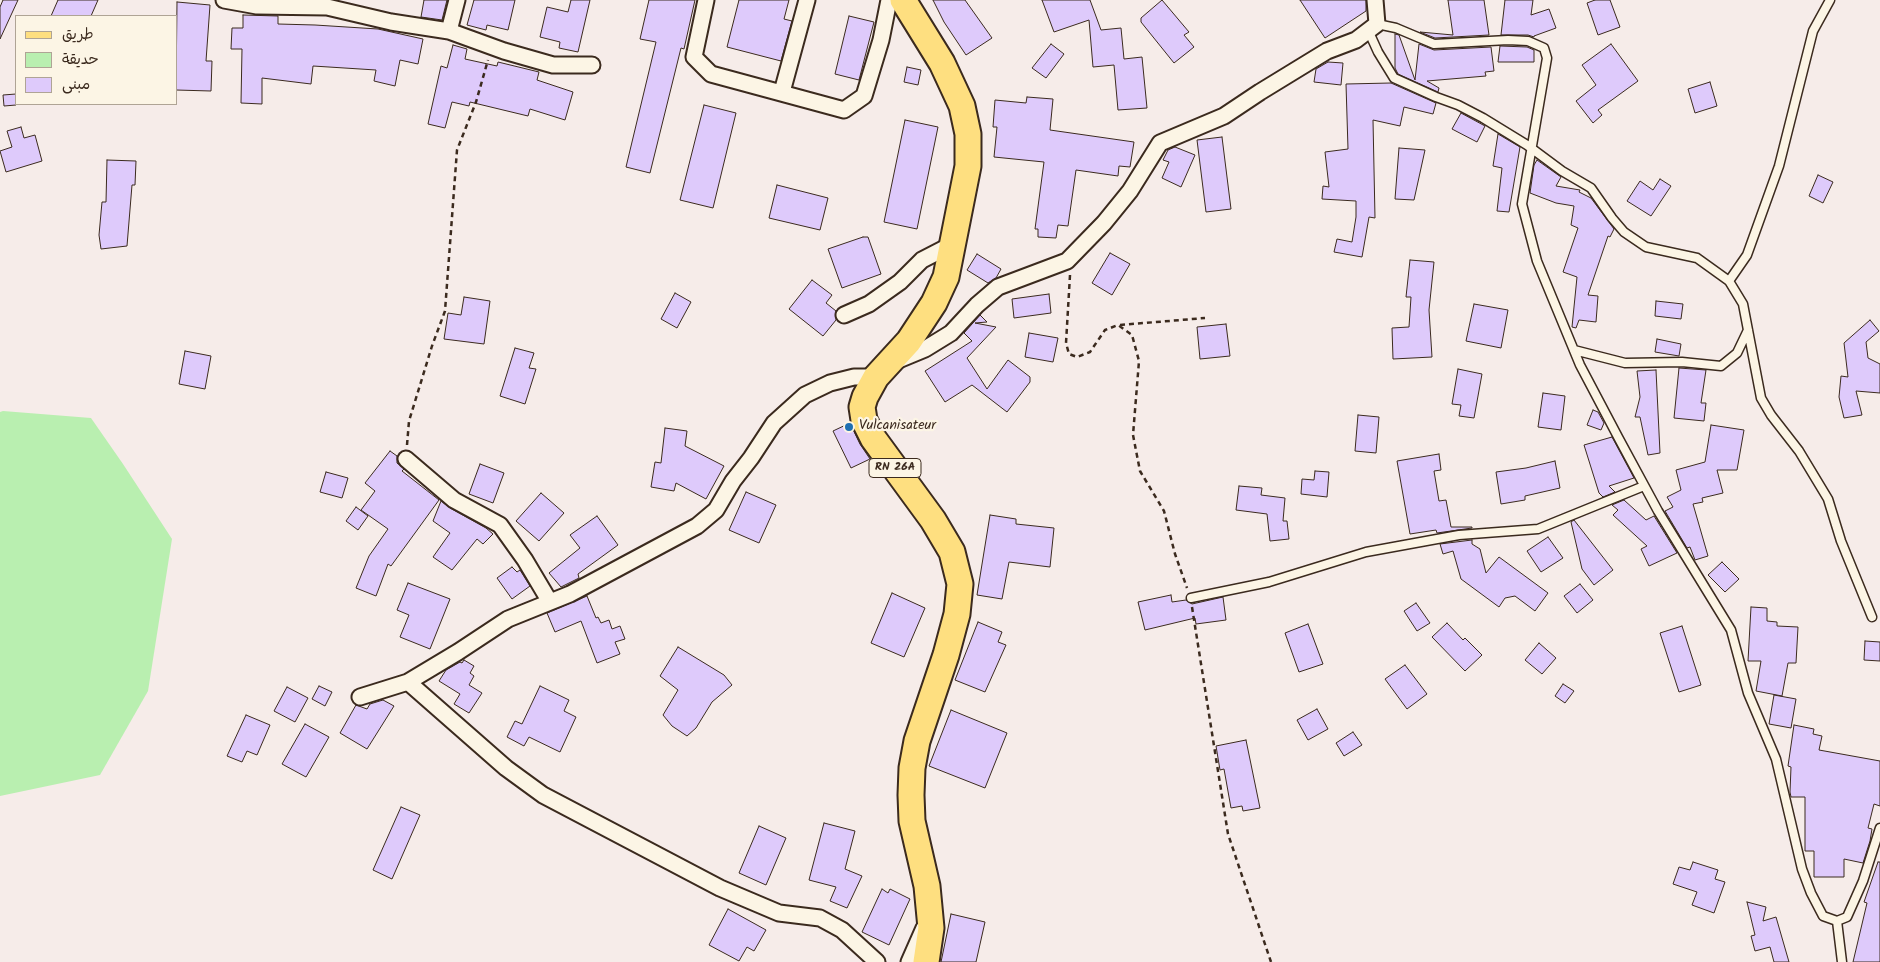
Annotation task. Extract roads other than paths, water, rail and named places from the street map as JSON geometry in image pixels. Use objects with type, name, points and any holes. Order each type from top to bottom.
[{"type":"main road","name":"RN 26A","points":[[903,0],[942,63],[962,106],[968,134],[968,166],[946,277],[934,304],[909,341],[883,370],[865,397],[862,407],[864,420],[873,438],[933,520],[952,552],[960,584],[957,614],[946,655],[917,741],[912,768],[910,795],[912,821],[927,886],[930,913],[931,928],[926,962]]},
{"type":"street","points":[[224,0],[257,6],[327,7],[391,22],[449,32],[553,65],[592,65]]},
{"type":"street","points":[[449,32],[457,0]]},
{"type":"street","points":[[706,0],[694,57],[711,74],[844,110],[864,96],[882,40],[889,0]]},
{"type":"street","points":[[782,92],[806,0]]},
{"type":"street","points":[[360,697],[408,682],[508,619],[570,594],[698,526],[716,510],[733,481],[752,458],[774,423],[805,395],[854,376],[883,370],[925,349],[951,333],[976,305],[998,287],[1067,261],[1104,223],[1130,190],[1160,143],[1224,116],[1327,52],[1356,40],[1372,27],[1375,0]]},
{"type":"street","points":[[844,315],[870,304],[900,282],[922,260],[953,244]]},
{"type":"street","points":[[406,459],[454,500],[500,525],[525,560],[550,602]]},
{"type":"street","points":[[408,682],[506,768],[543,795],[720,888],[779,913],[820,918],[842,930],[876,962]]},
{"type":"street","points":[[909,962],[930,913]]},
{"type":"lane","points":[[1729,281],[1747,255],[1779,166],[1813,30],[1830,0]]},
{"type":"lane","points":[[1872,617],[1840,541],[1828,499],[1799,451],[1771,415],[1761,398],[1743,304],[1729,281],[1697,258],[1646,247],[1624,232],[1591,188],[1562,171],[1532,148],[1458,104],[1436,97],[1394,78],[1378,52],[1372,27],[1396,28],[1434,44],[1508,40],[1528,41],[1544,48],[1548,58],[1532,148],[1522,204],[1536,261],[1580,365],[1644,486],[1731,630],[1748,693],[1776,759],[1802,869],[1811,893],[1823,916],[1837,920],[1847,917],[1863,882],[1880,828]]},
{"type":"lane","points":[[1574,350],[1624,363],[1682,362],[1722,366],[1737,353],[1748,330]]},
{"type":"lane","points":[[1191,598],[1269,582],[1366,552],[1459,535],[1538,529],[1644,486]]},
{"type":"lane","points":[[1837,920],[1842,962]]},
{"type":"place","name":"Vulcanisateur","points":[[849,427]]}]
